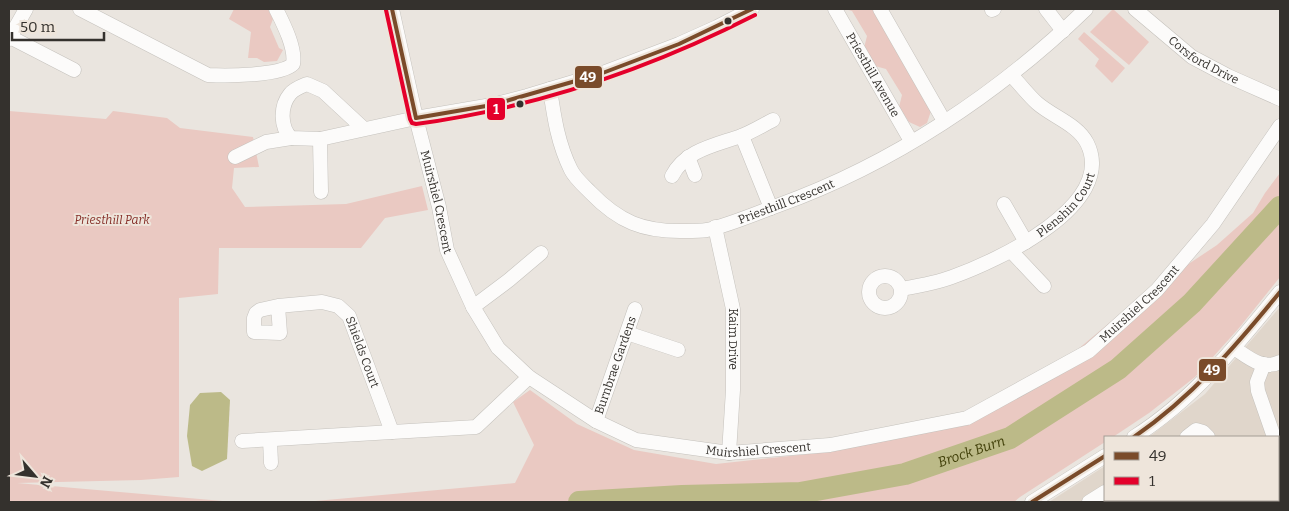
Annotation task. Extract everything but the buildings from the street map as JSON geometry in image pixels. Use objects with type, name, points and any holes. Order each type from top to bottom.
[{"type":"street","points":[[26,9],[9,38],[74,70]]},
{"type":"street","points":[[80,9],[208,75],[225,76],[274,72],[289,68],[293,64],[293,54],[285,27],[276,9]]},
{"type":"street","name":"Muirshiel Crescent","points":[[392,9],[416,118],[439,207],[447,250],[473,307],[498,348],[529,377],[596,421],[636,440],[729,453],[830,445],[967,418],[1089,351],[1167,279],[1213,224],[1280,126]]},
{"type":"street","points":[[235,157],[266,142],[291,138],[320,139],[416,118],[492,105],[550,89],[600,74],[679,44],[752,9]]},
{"type":"street","name":"Priesthill Avenue","points":[[835,9],[911,141]]},
{"type":"street","points":[[880,9],[944,121]]},
{"type":"street","points":[[1046,9],[1063,31]]},
{"type":"street","name":"Priesthill Crescent","points":[[550,89],[562,150],[572,172],[606,208],[628,222],[650,228],[678,231],[707,230],[771,208],[830,184],[884,158],[944,121],[1011,75],[1042,50],[1086,9]]},
{"type":"street","name":"Corsford Drive","points":[[1135,9],[1192,57],[1228,76],[1280,99]]},
{"type":"street","name":"Plenshin Court","points":[[901,289],[926,285],[952,277],[986,264],[1011,251],[1053,224],[1071,207],[1083,192],[1093,168],[1088,145],[1080,134],[1037,103],[1011,75]]},
{"type":"street","points":[[291,138],[287,134],[282,117],[284,105],[290,93],[307,84],[324,91],[364,129]]},
{"type":"street","points":[[672,176],[676,168],[688,157],[720,142],[742,136],[773,120]]},
{"type":"street","points":[[742,136],[771,208]]},
{"type":"street","points":[[320,139],[321,192]]},
{"type":"street","points":[[688,157],[695,175]]},
{"type":"street","name":"Plenshin Court","points":[[1004,204],[1026,242]]},
{"type":"street","name":"Kaim Drive","points":[[715,227],[733,309],[733,390],[729,453]]},
{"type":"street","points":[[1011,251],[1044,286]]},
{"type":"street","points":[[473,307],[541,253]]},
{"type":"street","points":[[1135,436],[1189,395],[1234,348],[1280,292]]},
{"type":"street","name":"Shields Court","points":[[278,306],[322,302],[338,306],[349,316],[392,432]]},
{"type":"street","name":"Burnbrae Gardens","points":[[596,421],[635,309]]},
{"type":"street","points":[[627,333],[678,350]]},
{"type":"street","points":[[1234,348],[1261,364],[1275,365],[1280,362]]},
{"type":"street","points":[[1261,364],[1257,382],[1258,391],[1274,436]]},
{"type":"street","points":[[242,441],[476,427],[529,377]]},
{"type":"street","points":[[1188,436],[1196,430],[1204,432],[1207,436]]},
{"type":"street","points":[[270,440],[271,462]]},
{"type":"street","points":[[1032,502],[1104,457]]},
{"type":"street","points":[[1089,502],[1104,493]]},
{"type":"shaded area","points":[[1280,307],[1280,502],[1049,502],[1104,467],[1104,501],[1279,501],[1279,436],[1150,436],[1205,394]]},
{"type":"shaded area","points":[[221,392],[230,400],[227,459],[202,471],[192,466],[187,436],[190,405],[200,393]]},
{"type":"green space","points":[[234,9],[268,9],[273,19],[270,27],[279,48],[283,50],[277,61],[264,62],[257,58],[248,58],[251,32],[229,19]]},
{"type":"green space","points":[[845,9],[874,9],[931,111],[927,123],[920,127],[909,122],[899,107],[902,95],[886,69],[875,66],[864,48],[867,36],[852,11]]},
{"type":"green space","points":[[1113,9],[1149,42],[1129,65],[1090,32]]},
{"type":"green space","points":[[1084,32],[1125,68],[1112,83],[1095,66],[1099,59],[1078,39]]},
{"type":"green space","name":"Priesthill Park","points":[[9,111],[106,119],[113,111],[167,118],[180,128],[253,137],[259,167],[234,168],[232,188],[245,207],[346,204],[422,186],[428,210],[385,218],[361,248],[219,248],[218,294],[179,298],[179,477],[141,480],[17,483],[234,502],[9,502]]},
{"type":"green space","points":[[1280,173],[1280,277],[1239,328],[1195,377],[1149,413],[1114,436],[1104,436],[1104,443],[1014,502],[304,502],[515,483],[534,445],[513,402],[530,390],[577,424],[634,450],[716,464],[827,452],[958,416],[1071,355],[1145,293],[1217,245],[1253,213]]},
{"type":"waterway","name":"Brock Burn","points":[[579,502],[682,496],[800,493],[905,474],[1010,438],[1118,369],[1192,303],[1280,207]]},
{"type":"transit line","name":"49","points":[[392,9],[416,118]]},
{"type":"transit line","name":"49","points":[[416,118],[492,105],[600,74],[679,44],[752,9]]},
{"type":"transit line","name":"1","points":[[386,10],[410,119],[412,123],[416,124],[504,108],[590,84],[674,53],[755,15]]},
{"type":"transit line","name":"49","points":[[1135,436],[1155,422],[1194,388],[1247,332],[1280,292]]},
{"type":"transit line","name":"49","points":[[1032,502],[1104,457]]}]
